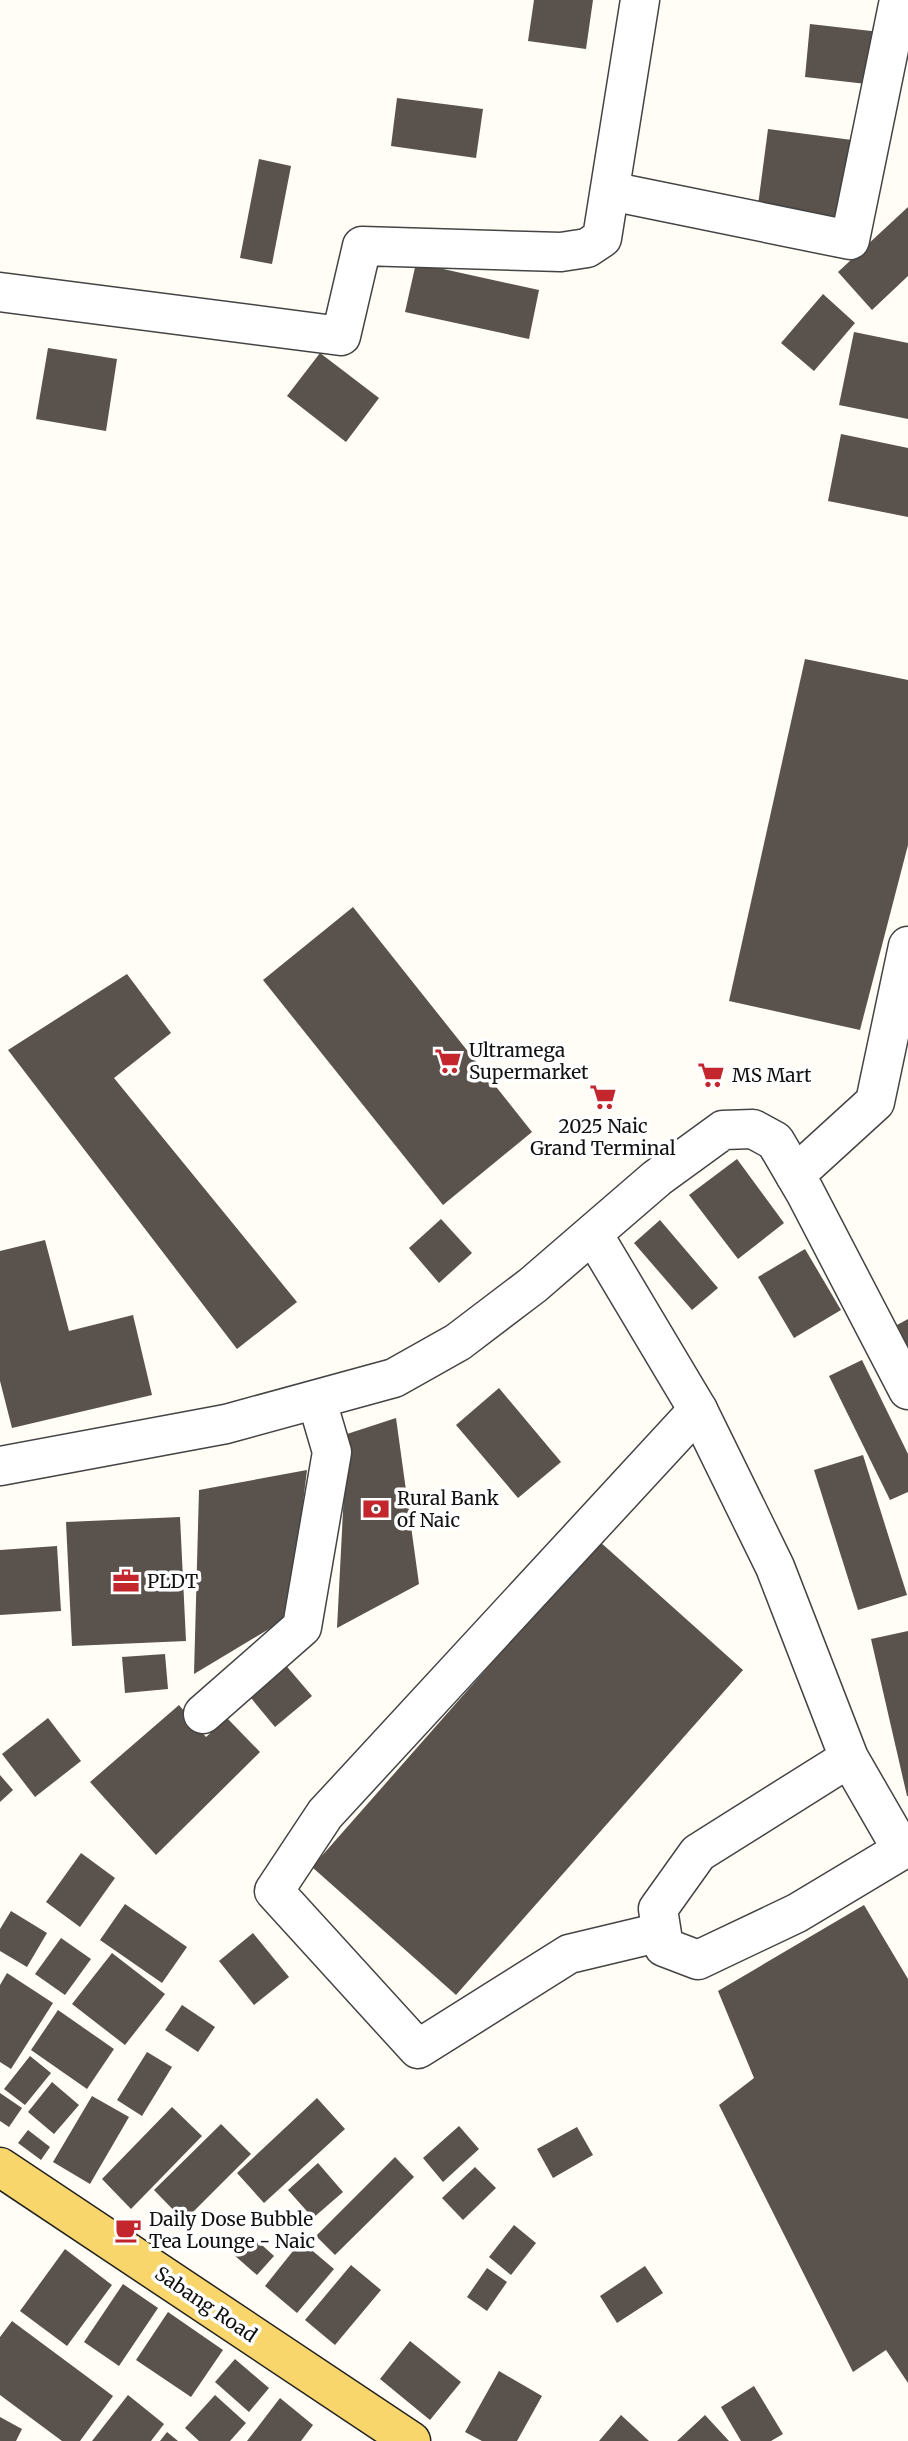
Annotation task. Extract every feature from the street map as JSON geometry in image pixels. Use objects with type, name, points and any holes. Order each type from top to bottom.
[{"type":"main road","name":"Sabang Road","points":[[0,2167],[411,2441]]},
{"type":"street","points":[[0,292],[341,336],[362,246],[561,252],[587,248],[602,238],[640,0]]},
{"type":"street","points":[[610,191],[850,240],[899,0]]},
{"type":"street","points":[[875,1100],[908,946]]},
{"type":"street","points":[[795,1175],[875,1100],[908,1075]]},
{"type":"street","points":[[0,1466],[226,1424],[394,1378],[458,1342],[593,1234],[657,1178],[723,1129],[753,1129],[775,1141],[908,1390]]},
{"type":"street","points":[[593,1234],[698,1410],[775,1567],[849,1758],[906,1853],[797,1913],[698,1960],[664,1947],[658,1909],[698,1853],[849,1758]]},
{"type":"street","points":[[204,1714],[302,1627],[332,1452],[317,1401]]},
{"type":"street","points":[[661,1932],[569,1954],[418,2049],[274,1891],[326,1814],[698,1410]]},
{"type":"building","points":[[534,0],[593,0],[586,49],[528,41]]},
{"type":"building","points":[[810,24],[880,32],[875,85],[805,77]]},
{"type":"building","points":[[397,98],[483,109],[476,158],[391,146]]},
{"type":"building","points":[[768,129],[852,140],[841,225],[757,213]]},
{"type":"building","points":[[259,159],[291,166],[272,264],[240,258]]},
{"type":"building","points":[[908,207],[908,276],[872,310],[838,272]]},
{"type":"building","points":[[416,263],[539,290],[529,339],[405,312]]},
{"type":"building","points":[[823,294],[855,323],[814,371],[781,343]]},
{"type":"building","points":[[854,332],[908,343],[908,419],[839,405]]},
{"type":"building","points":[[48,348],[117,359],[106,431],[36,419]]},
{"type":"building","points":[[320,353],[379,398],[346,442],[287,396]]},
{"type":"building","points":[[841,434],[908,448],[908,517],[828,501]]},
{"type":"building","points":[[805,659],[908,680],[908,845],[860,1030],[729,1001]]},
{"type":"building","points":[[353,907],[532,1132],[443,1205],[263,980]]},
{"type":"building","points":[[127,974],[171,1033],[114,1078],[297,1302],[237,1349],[8,1050]]},
{"type":"building","points":[[737,1159],[784,1223],[738,1259],[689,1195]]},
{"type":"building","points":[[441,1219],[472,1253],[439,1283],[409,1248]]},
{"type":"building","points":[[660,1220],[718,1288],[692,1310],[634,1243]]},
{"type":"building","points":[[45,1240],[69,1331],[133,1315],[152,1395],[12,1428],[0,1381],[0,1251]]},
{"type":"building","points":[[805,1249],[841,1310],[794,1338],[758,1277]]},
{"type":"building","points":[[908,1319],[908,1347],[897,1325]]},
{"type":"building","points":[[862,1360],[908,1454],[908,1492],[890,1500],[829,1376]]},
{"type":"building","points":[[499,1388],[561,1462],[518,1498],[456,1425]]},
{"type":"building","name":"Rural Bank of Naic","points":[[396,1418],[419,1584],[337,1628],[347,1434]]},
{"type":"building","points":[[863,1455],[907,1595],[858,1610],[814,1470]]},
{"type":"building","points":[[307,1470],[289,1617],[194,1674],[199,1490]]},
{"type":"building","name":"PLDT","points":[[180,1517],[186,1641],[72,1646],[66,1522]]},
{"type":"building","points":[[599,1541],[743,1670],[456,1995],[312,1867]]},
{"type":"building","points":[[57,1546],[61,1611],[0,1615],[0,1550]]},
{"type":"building","points":[[908,1631],[908,1796],[907,1796],[871,1639]]},
{"type":"building","points":[[165,1654],[168,1689],[125,1693],[122,1657]]},
{"type":"building","points":[[277,1655],[312,1696],[275,1727],[241,1686]]},
{"type":"building","points":[[179,1705],[206,1737],[227,1718],[260,1752],[156,1855],[90,1782]]},
{"type":"building","points":[[48,1718],[81,1761],[35,1797],[2,1754]]},
{"type":"building","points":[[0,1775],[13,1790],[0,1802]]},
{"type":"building","points":[[81,1853],[115,1878],[80,1927],[46,1902]]},
{"type":"building","points":[[125,1904],[187,1947],[162,1983],[100,1940]]},
{"type":"building","points":[[864,1905],[908,1979],[908,2383],[886,2350],[853,2372],[719,2105],[754,2078],[718,1991]]},
{"type":"building","points":[[11,1911],[47,1933],[27,1967],[0,1951],[0,1929]]},
{"type":"building","points":[[253,1933],[289,1977],[254,2005],[219,1961]]},
{"type":"building","points":[[61,1938],[91,1959],[65,1995],[35,1974]]},
{"type":"building","points":[[112,1953],[165,1994],[125,2045],[72,2004]]},
{"type":"building","points":[[7,1973],[53,2003],[11,2069],[0,2062],[0,1985]]},
{"type":"building","points":[[182,2005],[215,2027],[198,2052],[165,2030]]},
{"type":"building","points":[[58,2010],[114,2049],[87,2089],[31,2050]]},
{"type":"building","points":[[147,2052],[172,2067],[142,2116],[117,2100]]},
{"type":"building","points":[[30,2056],[51,2073],[25,2105],[4,2089]]},
{"type":"building","points":[[52,2082],[79,2105],[54,2134],[28,2112]]},
{"type":"building","points":[[0,2093],[22,2108],[9,2127],[0,2121]]},
{"type":"building","points":[[92,2096],[129,2117],[90,2184],[53,2162]]},
{"type":"building","points":[[317,2098],[345,2129],[264,2203],[237,2173]]},
{"type":"building","points":[[172,2107],[202,2136],[131,2209],[102,2179]]},
{"type":"building","points":[[221,2124],[251,2154],[184,2221],[154,2190]]},
{"type":"building","points":[[459,2126],[479,2149],[443,2182],[423,2158]]},
{"type":"building","points":[[577,2127],[593,2155],[553,2178],[537,2149]]},
{"type":"building","points":[[28,2130],[50,2147],[41,2160],[18,2143]]},
{"type":"building","points":[[395,2157],[414,2177],[335,2255],[316,2236]]},
{"type":"building","points":[[318,2163],[343,2192],[313,2218],[288,2190]]},
{"type":"building","points":[[475,2167],[496,2188],[463,2220],[442,2198]]},
{"type":"building","points":[[514,2225],[536,2243],[511,2275],[489,2257]]},
{"type":"building","points":[[251,2235],[274,2256],[257,2275],[234,2255]]},
{"type":"building","points":[[301,2241],[334,2269],[297,2313],[265,2286]]},
{"type":"building","points":[[65,2249],[112,2285],[67,2346],[20,2311]]},
{"type":"building","points":[[351,2265],[381,2290],[335,2345],[305,2320]]},
{"type":"building","points":[[645,2266],[663,2293],[617,2323],[600,2296]]},
{"type":"building","points":[[487,2268],[507,2282],[487,2311],[467,2297]]},
{"type":"building","points":[[123,2284],[158,2308],[119,2366],[84,2342]]},
{"type":"building","points":[[168,2312],[223,2350],[191,2397],[136,2360]]},
{"type":"building","points":[[12,2321],[113,2396],[80,2441],[62,2441],[0,2395],[0,2337]]},
{"type":"building","points":[[410,2341],[461,2382],[430,2420],[380,2379]]},
{"type":"building","points":[[235,2359],[269,2388],[249,2412],[215,2382]]},
{"type":"building","points":[[499,2371],[542,2396],[517,2441],[482,2441],[465,2432]]},
{"type":"building","points":[[754,2386],[783,2434],[771,2441],[741,2441],[721,2407]]},
{"type":"building","points":[[128,2395],[164,2424],[151,2441],[92,2441]]},
{"type":"building","points":[[215,2395],[246,2423],[230,2441],[199,2441],[185,2428]]},
{"type":"building","points":[[280,2398],[313,2425],[301,2441],[247,2441]]},
{"type":"building","points":[[621,2415],[649,2441],[599,2441]]},
{"type":"building","points":[[705,2415],[729,2441],[677,2441]]},
{"type":"building","points":[[0,2417],[22,2429],[16,2441],[0,2441]]},
{"type":"building","points":[[167,2432],[178,2441],[160,2441]]},
{"type":"place","name":"Ultramega Supermarket","points":[[448,1061]]},
{"type":"place","name":"MS Mart","points":[[711,1075]]},
{"type":"place","name":"2025 Naic Grand Terminal","points":[[603,1097]]},
{"type":"place","name":"Rural Bank of Naic","points":[[376,1509]]},
{"type":"place","name":"PLDT","points":[[126,1581]]},
{"type":"place","name":"Daily Dose Bubble Tea Lounge - Naic","points":[[128,2230]]}]
